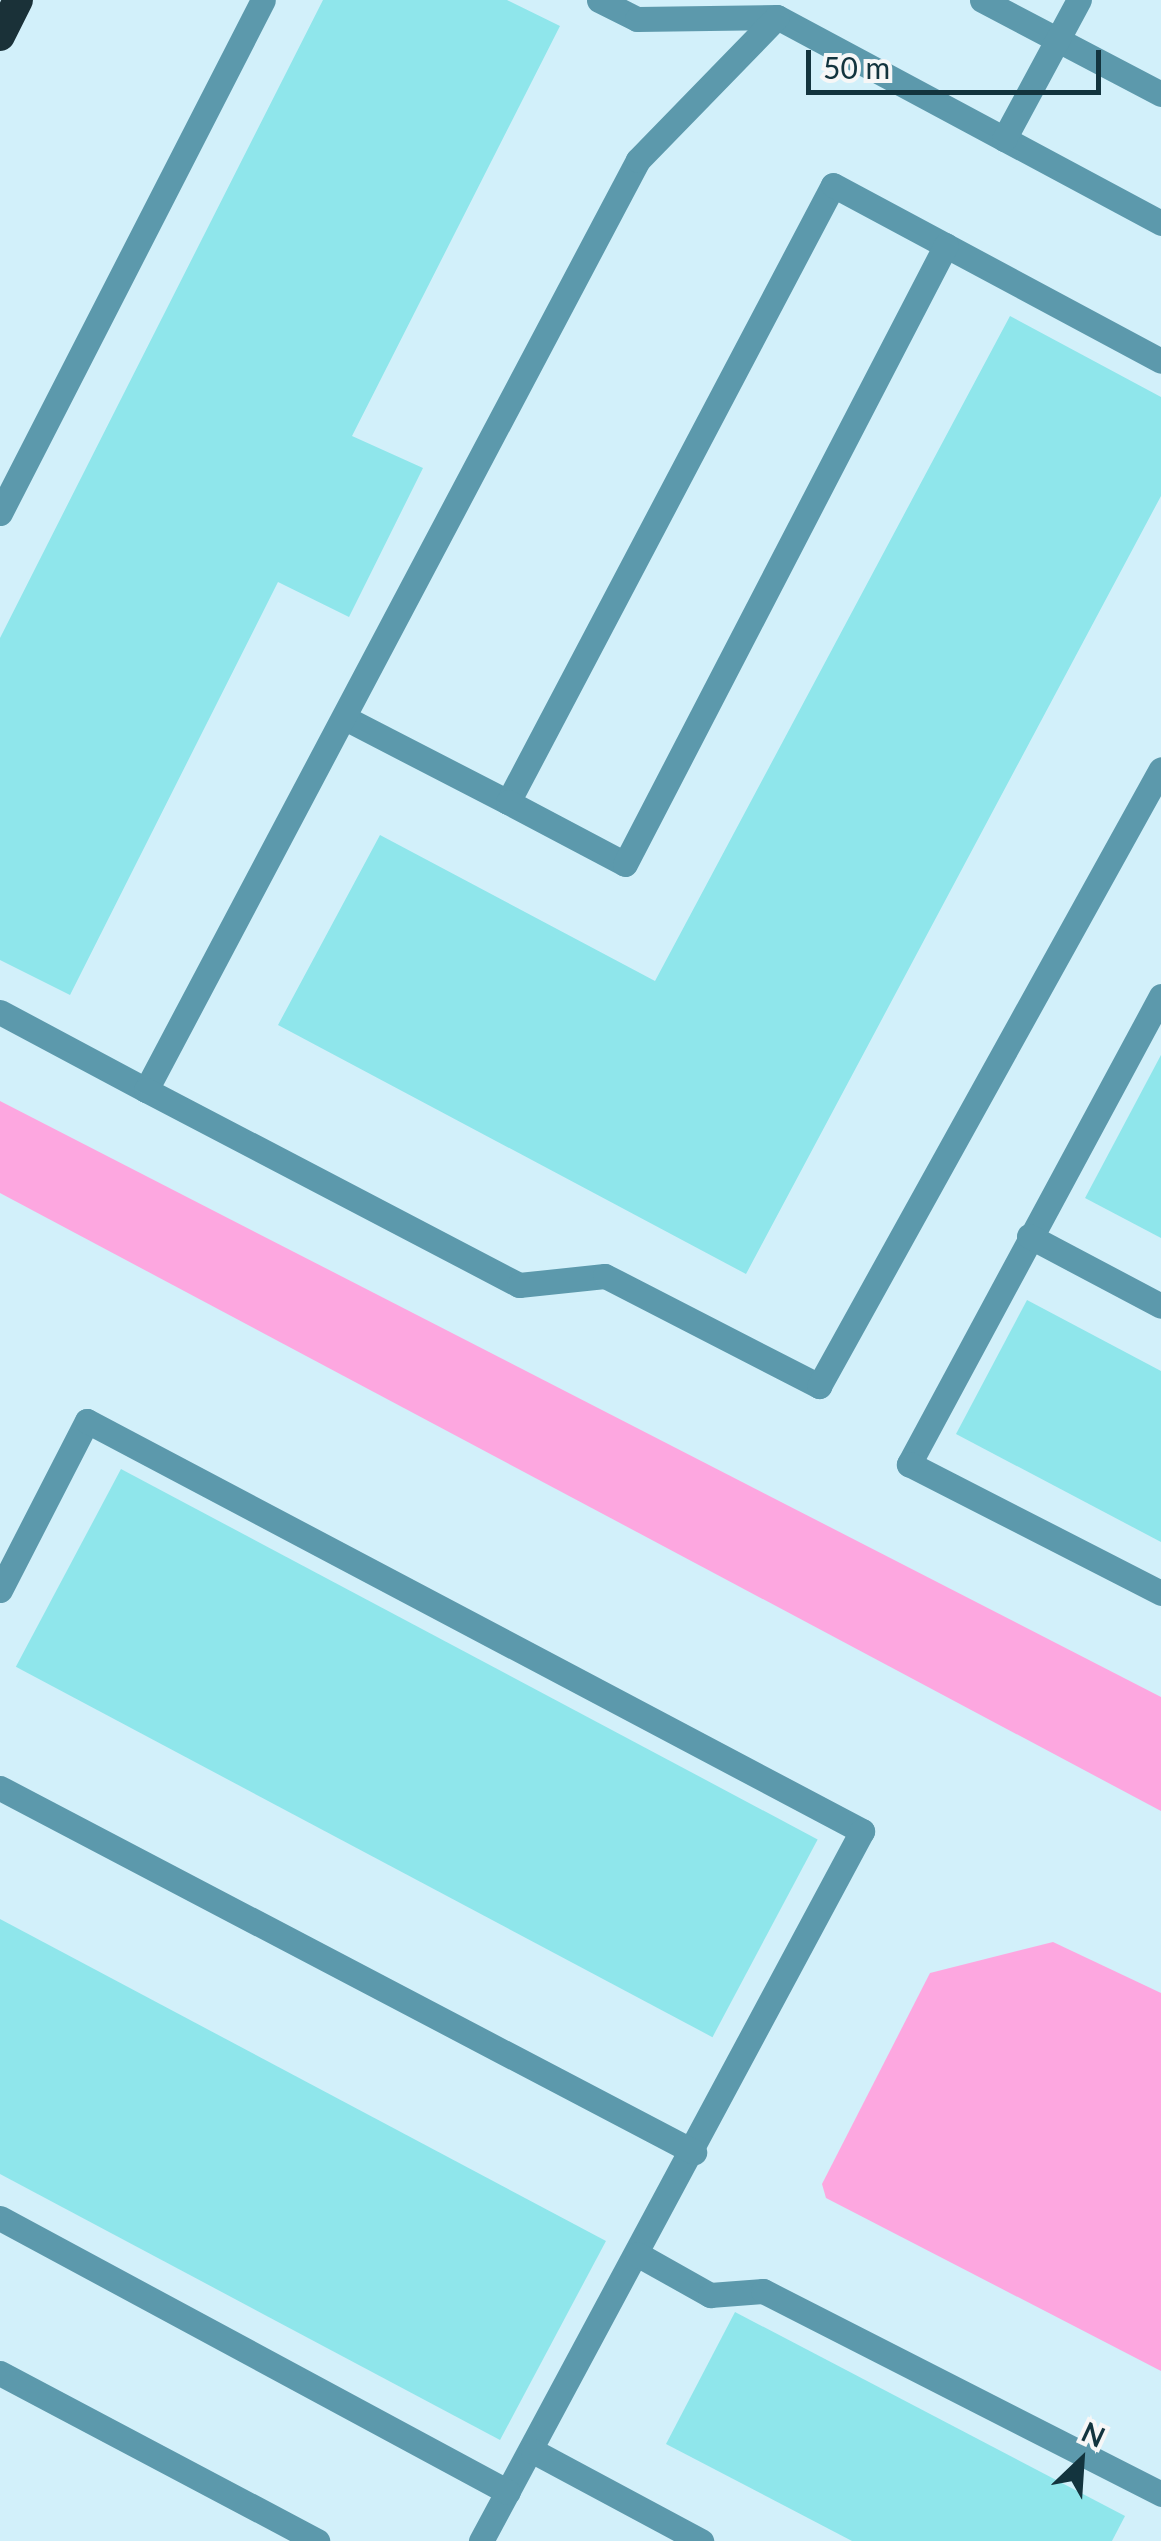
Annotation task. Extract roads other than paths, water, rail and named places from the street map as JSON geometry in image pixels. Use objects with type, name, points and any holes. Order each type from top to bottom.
[{"type":"highway","points":[[0,36],[18,0]]},
{"type":"street","points":[[0,512],[263,0]]},
{"type":"street","points":[[599,0],[636,19],[776,8],[1004,140],[1161,223]]},
{"type":"street","points":[[982,0],[1161,94]]},
{"type":"street","points":[[1004,140],[1079,0]]},
{"type":"street","points":[[146,1090],[638,160],[776,8]]},
{"type":"street","points":[[508,802],[833,185],[1161,361]]},
{"type":"street","points":[[345,718],[625,864],[946,246]]},
{"type":"street","points":[[0,1012],[519,1284],[605,1276],[819,1386],[1161,769]]},
{"type":"street","points":[[1161,996],[910,1464],[1161,1593]]},
{"type":"street","points":[[1029,1236],[1161,1306]]},
{"type":"street","points":[[0,1590],[87,1421],[862,1831],[694,2152],[481,2541]]},
{"type":"street","points":[[0,1788],[694,2152]]},
{"type":"street","points":[[0,2218],[508,2492]]},
{"type":"street","points":[[638,2254],[710,2295],[763,2291],[1161,2494]]},
{"type":"street","points":[[0,2373],[317,2541]]},
{"type":"street","points":[[533,2451],[701,2541]]}]
